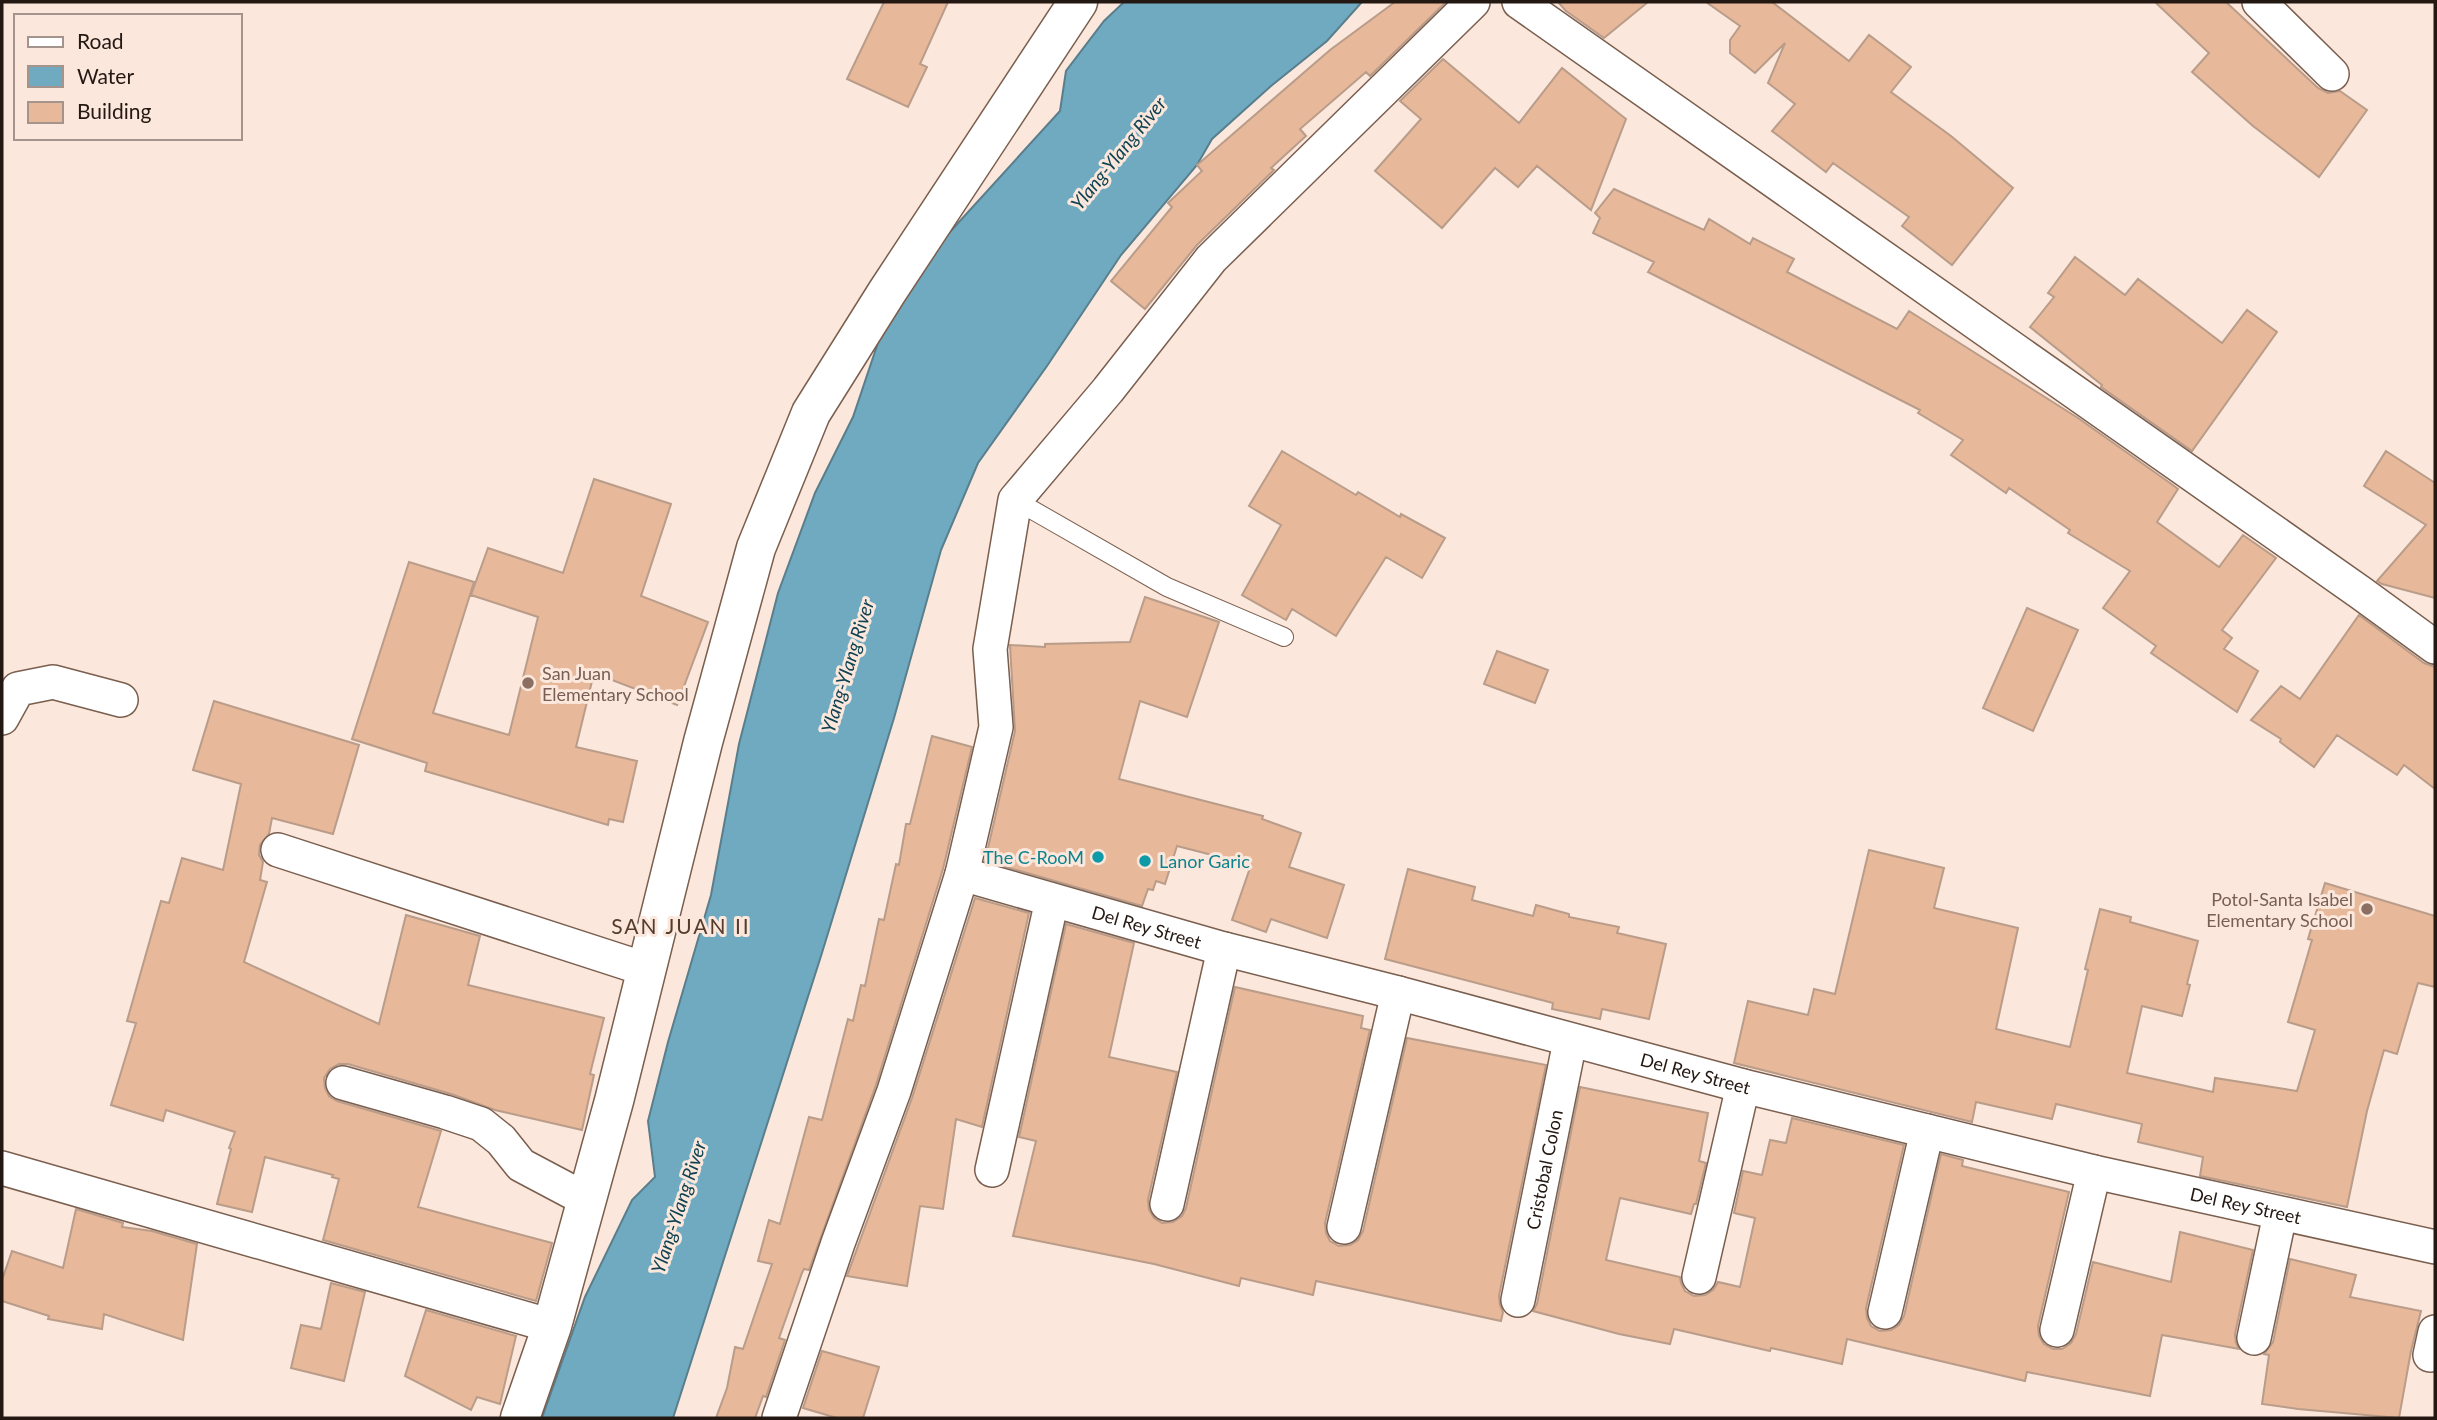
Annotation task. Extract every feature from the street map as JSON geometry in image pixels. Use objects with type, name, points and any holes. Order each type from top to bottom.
[{"type":"street","points":[[520,1418],[552,1326],[614,1101],[645,969],[756,548],[811,413],[887,292],[1078,2]]},
{"type":"street","points":[[779,1418],[838,1243],[894,1091],[962,874],[996,727],[990,649],[1015,500],[1108,390],[1211,259],[1474,2]]},
{"type":"street","points":[[1519,2],[2339,577],[2435,648]]},
{"type":"street","points":[[2259,2],[2332,74]]},
{"type":"street","points":[[2,718],[18,690],[53,682],[121,700]]},
{"type":"street","points":[[278,850],[645,969]]},
{"type":"street","name":"Del Rey Street","points":[[962,874],[1224,949],[1743,1086],[2094,1172],[2435,1247]]},
{"type":"street","points":[[992,1170],[1052,900]]},
{"type":"street","points":[[1167,1205],[1224,949]]},
{"type":"street","points":[[1343,1227],[1398,993]]},
{"type":"street","name":"Cristobal Colon","points":[[1518,1300],[1570,1041]]},
{"type":"street","points":[[343,1083],[481,1124],[501,1140],[521,1165],[587,1200]]},
{"type":"street","points":[[1699,1277],[1743,1086]]},
{"type":"street","points":[[1885,1312],[1927,1131]]},
{"type":"street","points":[[2,1167],[552,1326]]},
{"type":"street","points":[[2057,1331],[2094,1172]]},
{"type":"street","points":[[2254,1338],[2280,1214]]},
{"type":"lane","points":[[1015,500],[1167,587],[1284,636]]},
{"type":"water","name":"Ylang-Ylang River","points":[[1124,2],[1362,2],[1327,41],[1212,139],[1197,165],[1121,255],[978,463],[941,550],[894,718],[821,956],[673,1418],[542,1418],[585,1297],[632,1200],[655,1177],[648,1121],[711,895],[739,744],[778,593],[815,493],[853,417],[889,310],[949,233],[1060,111],[1066,71],[1104,21]]},
{"type":"building","points":[[884,2],[948,2],[920,64],[927,67],[908,107],[847,79]]},
{"type":"building","points":[[1395,2],[1446,2],[1370,76],[1366,72],[1300,129],[1306,136],[1271,168],[1274,170],[1197,245],[1145,309],[1111,281],[1172,207],[1168,203],[1202,171],[1197,165],[1330,50]]},
{"type":"building","points":[[1558,2],[1648,2],[1604,38],[1566,11]]},
{"type":"building","points":[[1706,2],[1772,2],[1849,61],[1869,35],[1911,67],[1891,92],[1951,136],[2013,188],[1952,265],[1902,226],[1909,217],[1833,163],[1826,172],[1772,131],[1795,104],[1768,83],[1785,43],[1755,73],[1730,53],[1730,40],[1740,26]]},
{"type":"building","points":[[2155,2],[2226,2],[2318,88],[2328,93],[2340,91],[2367,110],[2319,177],[2253,126],[2192,72],[2209,53]]},
{"type":"building","points":[[1443,59],[1519,123],[1562,68],[1626,119],[1591,210],[1537,166],[1518,187],[1495,168],[1442,228],[1375,171],[1421,119],[1400,101]]},
{"type":"building","points":[[1614,189],[1704,230],[1709,219],[1750,244],[1753,238],[1794,259],[1787,272],[1897,329],[1909,311],[2078,418],[2178,489],[2157,522],[2219,567],[2243,535],[2276,558],[2222,630],[2232,638],[2224,649],[2258,671],[2237,712],[2151,653],[2156,646],[2103,608],[2130,571],[2068,533],[2070,530],[2009,488],[2006,493],[1951,455],[1963,440],[1918,413],[1920,410],[1648,272],[1654,262],[1593,233],[1600,218],[1595,213]]},
{"type":"building","points":[[2075,257],[2125,295],[2138,279],[2222,343],[2247,310],[2277,332],[2192,451],[2101,387],[2102,385],[2030,327],[2054,297],[2048,293]]},
{"type":"building","points":[[1282,451],[1356,495],[1358,492],[1400,517],[1401,514],[1445,538],[1422,578],[1386,557],[1336,636],[1292,609],[1286,620],[1242,595],[1281,525],[1249,506]]},
{"type":"building","points":[[2386,451],[2435,483],[2435,598],[2377,581],[2426,525],[2364,486]]},
{"type":"building","name":"San Juan Elementary School","points":[[594,479],[671,504],[641,596],[708,622],[677,705],[594,673],[576,747],[637,761],[623,822],[609,819],[608,825],[425,771],[427,763],[352,739],[409,562],[474,582],[433,713],[509,735],[538,617],[471,595],[488,548],[563,573]]},
{"type":"building","points":[[1145,597],[1219,622],[1187,717],[1140,701],[1119,779],[1263,816],[1262,819],[1301,833],[1289,867],[1344,885],[1327,938],[1271,919],[1266,932],[1232,920],[1251,865],[1177,846],[1165,884],[1156,881],[1153,890],[1148,889],[1142,906],[985,861],[1015,731],[1010,645],[1045,647],[1045,644],[1130,642]]},
{"type":"building","points":[[2027,608],[2078,630],[2033,731],[1983,708]]},
{"type":"building","points":[[2359,615],[2424,663],[2435,667],[2435,789],[2404,765],[2397,775],[2337,735],[2314,767],[2280,742],[2281,739],[2251,720],[2281,686],[2300,699]]},
{"type":"building","points":[[1497,651],[1548,670],[1535,703],[1484,684]]},
{"type":"building","points":[[214,701],[359,745],[333,834],[272,818],[269,834],[260,845],[259,855],[263,862],[260,880],[267,882],[244,962],[379,1024],[406,915],[480,936],[468,985],[604,1018],[590,1074],[594,1075],[582,1130],[495,1110],[451,1094],[348,1064],[339,1064],[330,1069],[324,1078],[329,1096],[337,1101],[441,1131],[418,1207],[552,1243],[536,1301],[323,1240],[339,1179],[332,1177],[333,1175],[265,1157],[252,1212],[217,1204],[235,1132],[166,1110],[163,1121],[111,1105],[136,1023],[127,1021],[161,901],[169,903],[182,858],[223,870],[241,784],[193,770]]},
{"type":"building","points":[[932,736],[972,747],[943,869],[876,1085],[809,1270],[804,1269],[802,1273],[779,1338],[785,1340],[766,1397],[763,1396],[755,1418],[716,1418],[727,1388],[735,1347],[743,1349],[772,1264],[758,1261],[769,1220],[780,1224],[809,1117],[822,1120],[848,1019],[853,1021],[861,985],[865,986],[879,919],[884,920],[896,864],[899,865],[906,824],[910,824]]},
{"type":"building","points":[[1869,850],[1944,868],[1934,908],[2018,928],[1996,1029],[2070,1047],[2100,909],[2131,917],[2130,922],[2198,941],[2182,1016],[2142,1006],[2127,1073],[2213,1092],[2215,1078],[2297,1091],[2315,1030],[2288,1022],[2325,883],[2435,916],[2435,987],[2418,983],[2397,1054],[2384,1050],[2367,1111],[2347,1207],[2200,1176],[2203,1157],[2138,1142],[2142,1124],[2056,1104],[2052,1119],[1976,1102],[1972,1122],[1734,1063],[1748,1001],[1808,1015],[1814,989],[1835,994]]},
{"type":"building","points":[[1408,869],[1475,887],[1472,900],[1533,916],[1536,905],[1569,914],[1569,917],[1619,927],[1617,933],[1666,944],[1649,1019],[1602,1009],[1600,1019],[1552,1009],[1553,1003],[1385,959]]},
{"type":"building","points":[[975,898],[1029,913],[982,1127],[956,1119],[943,1209],[920,1206],[907,1286],[847,1276],[912,1098]]},
{"type":"building","points":[[1066,924],[1134,943],[1109,1057],[1177,1072],[1148,1200],[1149,1210],[1154,1218],[1162,1223],[1173,1222],[1182,1216],[1186,1208],[1235,987],[1363,1016],[1361,1028],[1370,1030],[1325,1223],[1330,1241],[1339,1246],[1350,1245],[1358,1240],[1363,1231],[1407,1038],[1546,1065],[1499,1296],[1503,1312],[1501,1321],[1316,1281],[1313,1295],[1241,1278],[1239,1286],[1154,1264],[1013,1236],[1036,1141],[1019,1137]]},
{"type":"building","points":[[1580,1087],[1708,1113],[1699,1161],[1706,1163],[1691,1214],[1620,1198],[1606,1260],[1680,1277],[1685,1291],[1694,1296],[1705,1295],[1713,1290],[1718,1282],[1740,1287],[1755,1218],[1734,1213],[1743,1171],[1762,1175],[1770,1140],[1786,1143],[1792,1118],[1904,1145],[1866,1308],[1871,1326],[1880,1331],[1891,1330],[1899,1325],[1904,1316],[1941,1154],[1963,1160],[1962,1166],[2069,1192],[2038,1326],[2039,1336],[2044,1344],[2053,1349],[2062,1349],[2071,1343],[2076,1334],[2093,1262],[2171,1282],[2180,1232],[2253,1250],[2235,1334],[2239,1349],[2162,1335],[2150,1396],[2027,1372],[2025,1381],[1847,1339],[1842,1364],[1674,1329],[1670,1344],[1619,1334],[1533,1311],[1537,1304]]},
{"type":"building","points":[[76,1209],[123,1223],[122,1227],[152,1231],[197,1244],[183,1340],[104,1314],[102,1329],[48,1319],[49,1316],[2,1301],[2,1280],[12,1251],[63,1268]]},
{"type":"building","points":[[2290,1259],[2356,1275],[2350,1297],[2421,1311],[2399,1418],[2262,1404],[2269,1355],[2264,1354],[2273,1342]]},
{"type":"building","points":[[331,1283],[365,1292],[344,1381],[291,1368],[301,1325],[321,1329]]},
{"type":"building","points":[[426,1310],[516,1336],[500,1404],[477,1397],[471,1410],[405,1376]]},
{"type":"building","points":[[822,1351],[879,1367],[863,1418],[837,1418],[803,1408]]},
{"type":"place","name":"San Juan Elementary School","points":[[528,683]]},
{"type":"place","name":"The C-RooM","points":[[1098,857]]},
{"type":"place","name":"Lanor Garic","points":[[1145,861]]},
{"type":"place","name":"Potol-Santa Isabel Elementary School","points":[[2367,909]]},
{"type":"district","name":"SAN JUAN II","points":[[681,925]]}]
